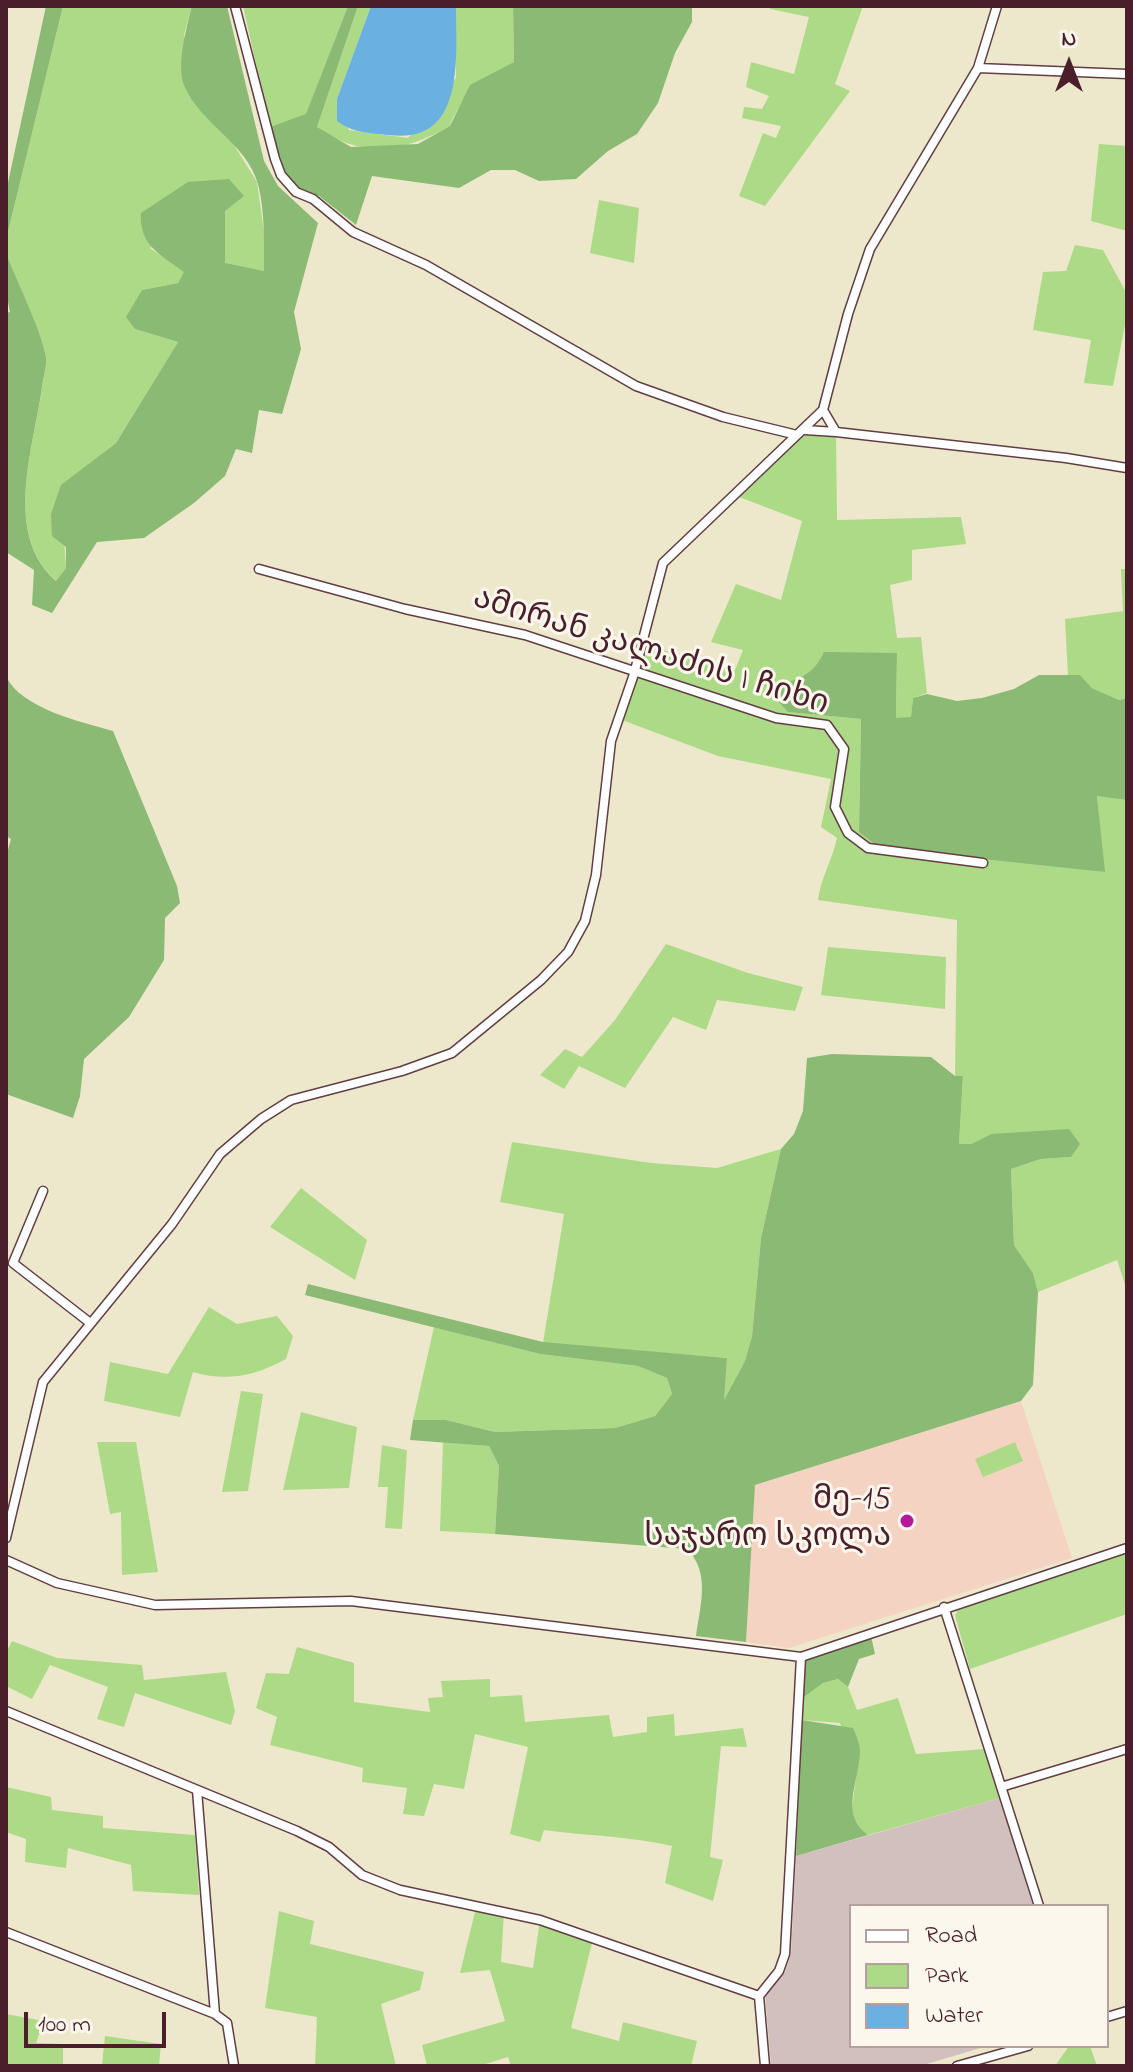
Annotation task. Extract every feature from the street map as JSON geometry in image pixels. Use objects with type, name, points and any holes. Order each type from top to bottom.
[{"type":"street","points":[[235,6],[275,159],[281,175],[296,192],[313,199],[353,232],[426,265],[636,386],[723,417],[793,434]]},
{"type":"street","points":[[805,430],[823,410],[848,314],[870,249],[978,68],[997,6]]},
{"type":"street","points":[[978,68],[1127,74]]},
{"type":"street","points":[[823,410],[836,432]]},
{"type":"street","points":[[6,1538],[43,1382],[172,1224],[220,1154],[261,1119],[291,1100],[402,1071],[452,1053],[541,980],[568,952],[585,921],[596,875],[611,741],[634,674],[663,563],[793,434],[805,430],[836,432],[1066,458],[1127,468]]},
{"type":"street","name":"ამირან კალაძის I ჩიხი","points":[[259,569],[405,609],[525,635],[634,674],[776,718],[827,725],[844,749],[835,807],[848,833],[868,848],[983,863]]},
{"type":"street","points":[[43,1191],[13,1263],[89,1322]]},
{"type":"street","points":[[6,1560],[57,1583],[155,1605],[351,1601],[801,1657],[1127,1548]]},
{"type":"street","points":[[944,1607],[1038,1904]]},
{"type":"street","points":[[765,2066],[759,1996],[779,1971],[785,1954],[801,1657]]},
{"type":"street","points":[[6,1711],[329,1847],[362,1875],[400,1890],[540,1920],[759,1996]]},
{"type":"street","points":[[1001,1787],[1127,1749]]},
{"type":"street","points":[[197,1790],[215,2014]]},
{"type":"street","points":[[6,1932],[215,2014],[227,2023],[234,2066]]},
{"type":"street","points":[[957,2066],[1021,2048]]},
{"type":"shaded area","name":"მე-15 საჯარო სკოლა","points":[[1021,1401],[1072,1558],[789,1648],[746,1642],[755,1485]]},
{"type":"shaded area","points":[[1000,1798],[1032,1904],[849,1904],[849,2048],[980,2048],[920,2066],[771,2066],[765,1994],[785,1972],[791,1954],[796,1856]]},
{"type":"green space","points":[[46,6],[63,6],[6,240],[6,192]]},
{"type":"green space","points":[[63,6],[192,6],[184,35],[205,116],[229,137],[257,182],[264,232],[264,271],[225,264],[225,211],[150,248],[185,272],[178,283],[142,290],[135,329],[178,342],[116,443],[61,486],[66,568],[56,581],[40,561],[30,538],[26,514],[29,463],[46,357],[6,253],[6,240]]},
{"type":"green space","points":[[192,6],[227,6],[264,161],[278,186],[318,223],[294,312],[301,349],[282,414],[259,410],[252,453],[236,449],[225,476],[194,503],[144,538],[97,542],[52,613],[32,605],[34,570],[6,552],[6,313],[10,312],[6,292],[6,253],[34,319],[46,357],[29,463],[26,515],[30,539],[40,561],[56,581],[66,568],[66,547],[52,536],[51,514],[61,485],[116,443],[178,342],[135,329],[126,317],[142,290],[178,283],[184,272],[148,242],[141,224],[141,213],[188,182],[229,179],[244,196],[225,211],[225,263],[264,271],[262,205],[252,169],[244,156],[191,99],[184,85],[182,56]]},
{"type":"green space","points":[[243,6],[348,6],[306,115],[270,127]]},
{"type":"green space","points":[[348,6],[358,6],[317,127],[351,147],[418,144],[450,126],[470,85],[514,62],[513,6],[692,6],[692,22],[675,53],[658,103],[637,134],[608,151],[576,179],[539,181],[515,170],[491,170],[459,188],[372,176],[356,225],[319,196],[296,187],[287,178],[270,127],[306,114]]},
{"type":"green space","points":[[358,6],[371,6],[337,99],[349,130],[408,138],[456,78],[456,6],[513,6],[514,62],[467,97],[450,126],[433,135],[416,142],[383,148],[350,144],[317,127]]},
{"type":"green space","points":[[770,6],[863,6],[835,84],[850,91],[765,206],[739,196],[763,133],[776,138],[781,126],[742,118],[744,107],[762,109],[769,96],[746,87],[751,62],[794,74],[809,17],[770,9]]},
{"type":"green space","points":[[1099,144],[1127,146],[1127,231],[1091,221]]},
{"type":"green space","points":[[599,200],[639,208],[634,263],[590,253]]},
{"type":"green space","points":[[1075,245],[1103,250],[1127,294],[1127,315],[1113,386],[1084,383],[1091,340],[1033,330],[1043,272],[1066,271]]},
{"type":"green space","points":[[801,435],[836,436],[837,520],[961,517],[966,544],[912,550],[912,580],[890,585],[897,638],[921,637],[927,693],[913,698],[911,718],[896,718],[897,654],[818,667],[799,680],[777,684],[789,712],[861,719],[859,831],[1104,872],[1097,795],[1127,800],[1127,1291],[1117,1260],[1038,1292],[1033,1273],[1014,1245],[1011,1169],[1041,1159],[1071,1157],[991,1134],[971,1144],[959,1144],[963,1077],[955,1076],[957,920],[818,900],[837,838],[821,827],[831,779],[718,756],[622,720],[648,646],[735,670],[743,650],[711,642],[736,584],[781,600],[802,521],[739,497],[781,451]]},
{"type":"green space","points":[[1121,569],[1127,569],[1127,698],[1119,700],[1092,688],[1080,675],[1068,676],[1065,619],[1123,611]]},
{"type":"green space","points":[[824,652],[897,653],[896,718],[911,717],[913,698],[927,694],[957,701],[982,698],[1014,689],[1039,675],[1080,675],[1092,688],[1119,700],[1127,698],[1127,800],[1097,796],[1105,872],[880,848],[859,832],[861,719],[788,712],[777,700],[777,684],[805,675],[816,666]]},
{"type":"green space","points":[[6,676],[24,697],[38,705],[113,731],[177,886],[180,903],[165,918],[164,960],[129,1017],[84,1059],[80,1096],[73,1118],[6,1094],[6,857],[11,839],[6,836]]},
{"type":"green space","points":[[666,944],[748,973],[803,987],[795,1011],[717,1000],[706,1030],[673,1017],[625,1088],[579,1066],[564,1089],[540,1075],[565,1049],[582,1057],[615,1020]]},
{"type":"green space","points":[[828,947],[946,957],[945,1009],[821,995]]},
{"type":"green space","points":[[832,1054],[931,1057],[955,1076],[963,1076],[959,1144],[971,1144],[991,1134],[1069,1129],[1080,1144],[1071,1157],[1041,1159],[1011,1169],[1014,1245],[1033,1273],[1038,1292],[1033,1385],[1021,1401],[755,1485],[746,1642],[696,1636],[701,1579],[699,1568],[687,1549],[495,1534],[499,1466],[489,1446],[410,1440],[413,1420],[446,1420],[495,1432],[615,1428],[655,1416],[672,1394],[667,1378],[638,1366],[540,1354],[305,1295],[308,1284],[543,1342],[727,1358],[724,1400],[745,1361],[752,1336],[761,1238],[781,1149],[794,1134],[803,1111],[807,1058]]},
{"type":"green space","points":[[512,1142],[651,1163],[717,1168],[781,1149],[761,1238],[752,1336],[745,1361],[723,1402],[727,1358],[543,1343],[564,1214],[500,1202]]},
{"type":"green space","points":[[301,1188],[367,1240],[355,1280],[270,1227]]},
{"type":"green space","points":[[209,1307],[237,1324],[277,1316],[293,1336],[286,1359],[241,1376],[218,1377],[193,1372],[180,1417],[104,1401],[110,1362],[168,1374]]},
{"type":"green space","points":[[434,1327],[540,1354],[638,1366],[667,1378],[672,1394],[655,1416],[615,1428],[495,1432],[446,1420],[413,1420]]},
{"type":"green space","points":[[241,1391],[263,1394],[248,1491],[222,1492]]},
{"type":"green space","points":[[301,1412],[357,1427],[349,1488],[283,1490]]},
{"type":"green space","points":[[97,1442],[136,1442],[158,1572],[122,1575],[121,1512],[110,1514]]},
{"type":"green space","points":[[443,1442],[489,1446],[499,1466],[495,1534],[440,1531]]},
{"type":"green space","points":[[1015,1442],[1023,1461],[983,1477],[975,1459]]},
{"type":"green space","points":[[382,1445],[407,1450],[402,1529],[385,1528],[388,1487],[378,1487]]},
{"type":"green space","points":[[1127,1553],[1127,1614],[970,1669],[955,1616],[959,1607]]},
{"type":"green space","points":[[871,1636],[875,1654],[859,1659],[848,1687],[838,1679],[823,1683],[803,1698],[805,1660]]},
{"type":"green space","points":[[12,1641],[57,1658],[142,1665],[144,1680],[226,1672],[235,1711],[231,1725],[135,1693],[124,1727],[97,1719],[108,1687],[50,1665],[32,1699],[6,1686],[6,1653]]},
{"type":"green space","points":[[297,1647],[354,1663],[354,1702],[430,1712],[428,1698],[443,1697],[441,1681],[490,1679],[490,1697],[522,1695],[525,1722],[609,1715],[613,1737],[647,1732],[647,1717],[674,1714],[675,1736],[743,1728],[747,1747],[721,1746],[710,1857],[723,1860],[713,1901],[665,1883],[672,1846],[544,1830],[540,1842],[510,1834],[528,1747],[475,1734],[464,1789],[434,1784],[424,1816],[403,1814],[407,1788],[362,1782],[363,1768],[270,1745],[277,1717],[256,1708],[266,1673],[289,1674]]},
{"type":"green space","points":[[838,1679],[848,1687],[857,1710],[898,1698],[916,1754],[985,1749],[1000,1798],[868,1835],[856,1827],[851,1815],[856,1777],[840,1723],[802,1720],[803,1698],[823,1683]]},
{"type":"green space","points":[[802,1720],[853,1728],[860,1752],[852,1808],[859,1827],[868,1835],[796,1856]]},
{"type":"green space","points":[[6,1787],[51,1797],[52,1810],[103,1816],[103,1828],[195,1835],[199,1895],[133,1891],[131,1865],[68,1848],[66,1868],[25,1862],[26,1839],[6,1832]]},
{"type":"green space","points":[[476,1908],[504,1913],[501,1962],[533,1968],[540,1920],[593,1939],[571,2028],[619,2041],[623,2022],[697,2041],[691,2066],[511,2066],[508,2057],[479,2066],[427,2066],[422,2045],[505,2021],[490,1970],[460,1973]]},
{"type":"green space","points":[[279,1911],[314,1921],[310,1944],[424,1972],[420,1990],[381,2004],[396,2066],[315,2066],[317,2017],[265,2008]]},
{"type":"green space","points":[[6,2014],[44,2021],[36,2043],[63,2044],[63,2066],[6,2066]]},
{"type":"green space","points":[[105,2036],[161,2044],[159,2066],[102,2066]]},
{"type":"green space","points":[[1068,2048],[1091,2048],[1097,2066],[1055,2066]]},
{"type":"water","points":[[371,6],[456,6],[455,72],[451,93],[444,112],[432,126],[414,134],[362,132],[337,121],[337,99]]},
{"type":"place","name":"მე-15 საჯარო სკოლა","points":[[907,1521]]}]
